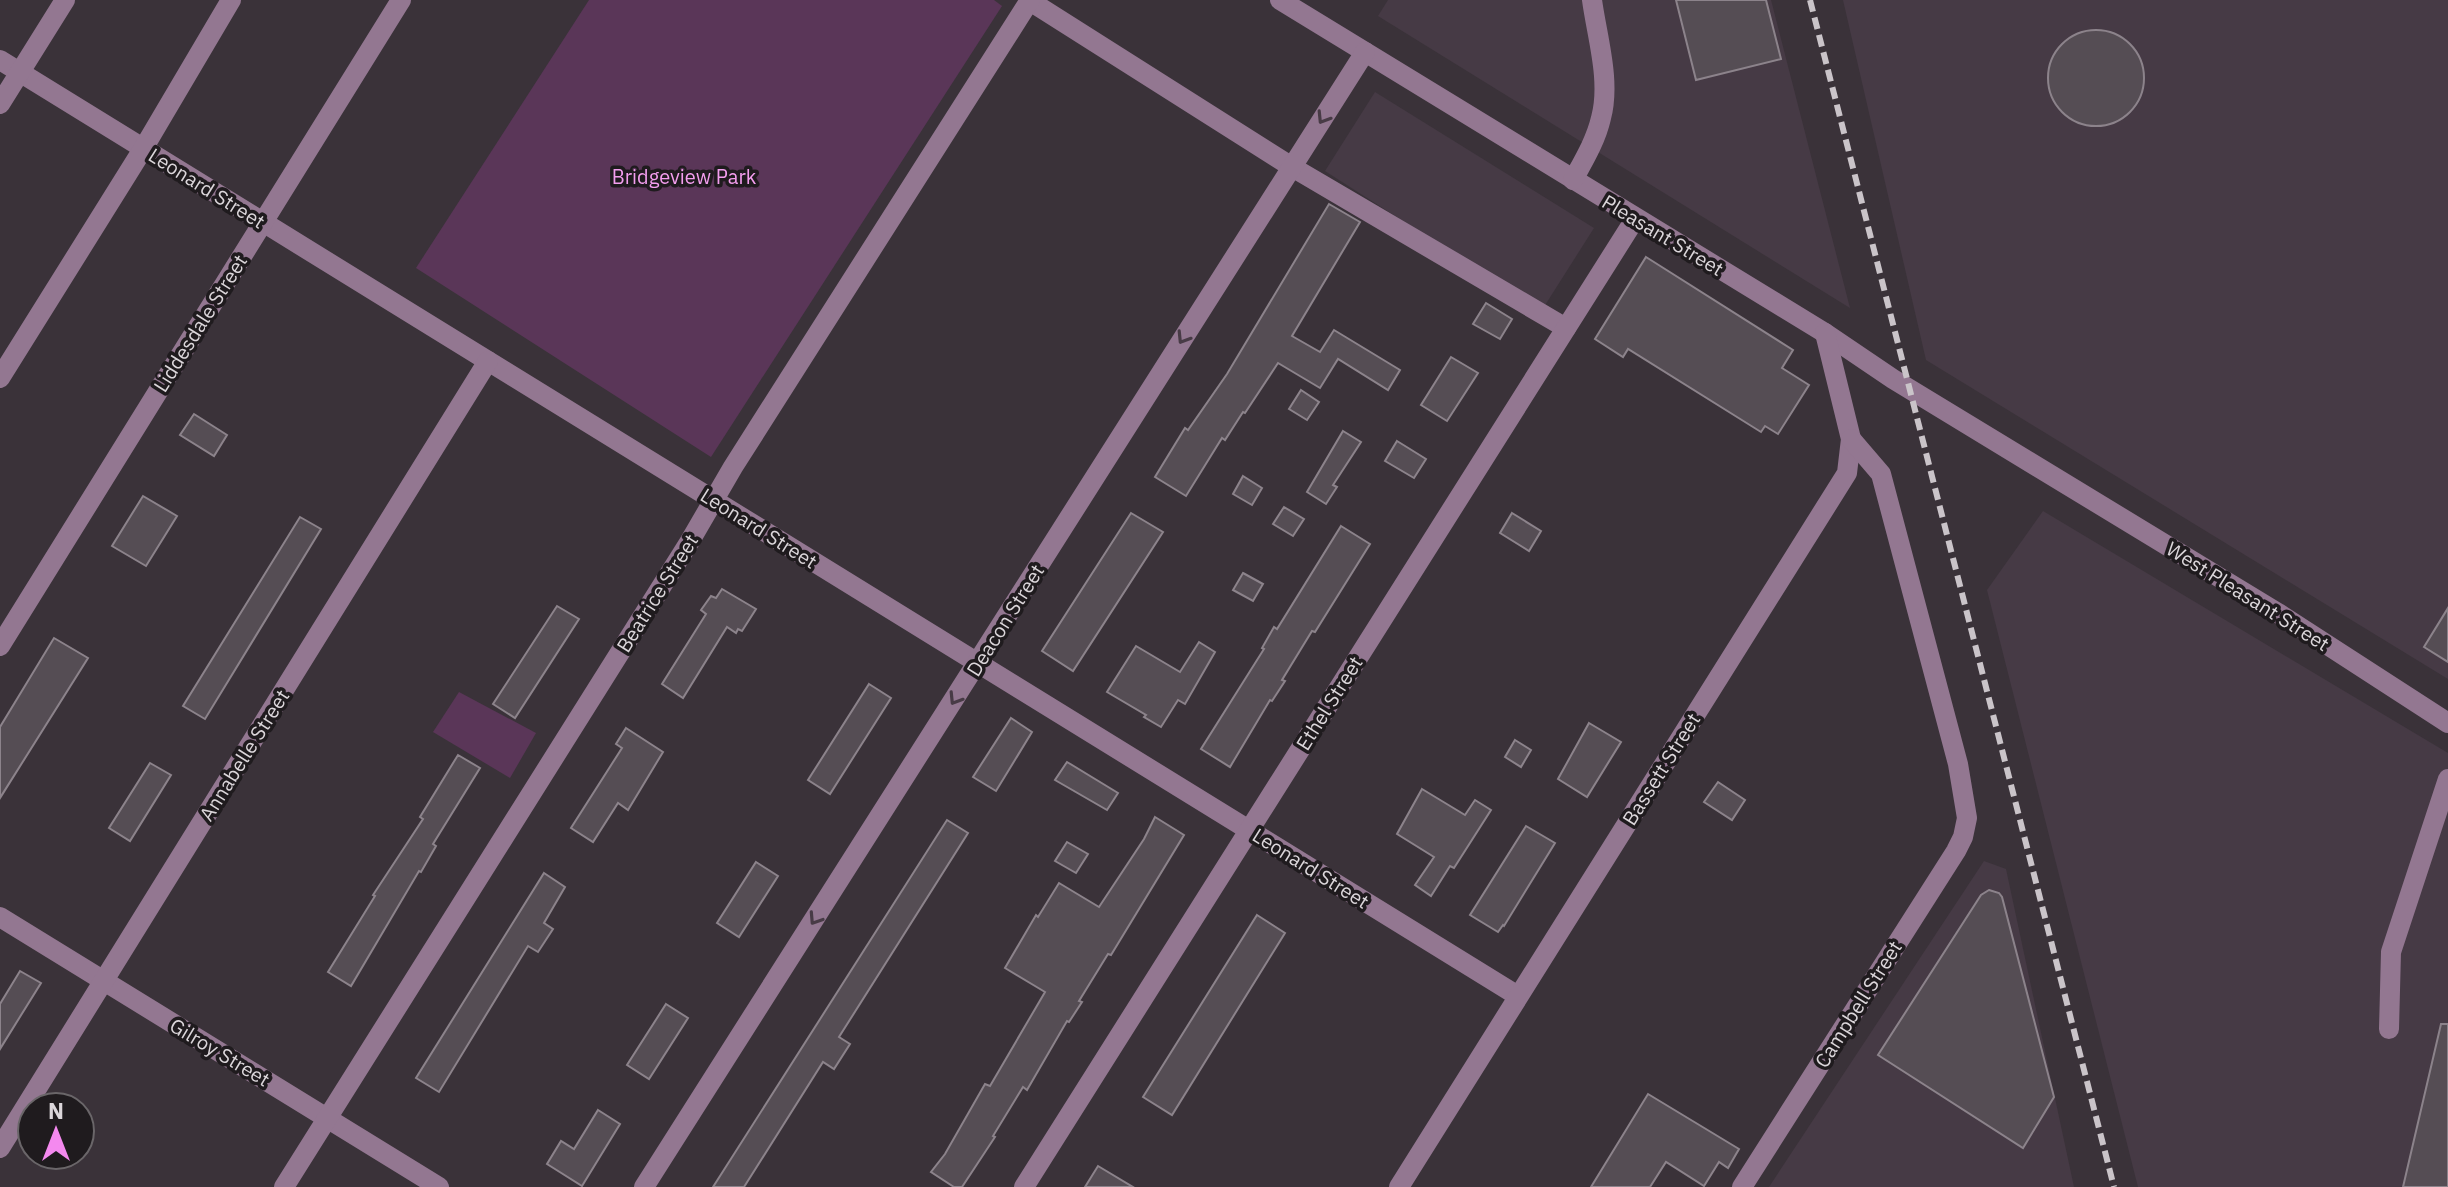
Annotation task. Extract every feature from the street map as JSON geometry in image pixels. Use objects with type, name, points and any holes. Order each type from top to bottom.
[{"type":"street","points":[[0,104],[65,0]]},
{"type":"street","points":[[0,378],[143,149],[231,0]]},
{"type":"street","name":"Liddesdale Street","points":[[0,646],[401,0]]},
{"type":"street","name":"Pleasant Street","points":[[1280,0],[1825,333],[2045,473]]},
{"type":"street","points":[[1573,180],[1602,116],[1605,87],[1592,0]]},
{"type":"street","points":[[1024,2],[1292,167],[1566,328]]},
{"type":"street","name":"Beatrice Street","points":[[284,1187],[1024,2]]},
{"type":"street","name":"Deacon Street","points":[[644,1187],[1365,52]]},
{"type":"street","name":"Leonard Street","points":[[0,60],[1518,996]]},
{"type":"street","name":"Ethel Street","points":[[1024,1187],[1635,219]]},
{"type":"street","name":"Bassett Street","points":[[1399,1187],[1847,473],[1851,439],[1825,333]]},
{"type":"street","name":"Annabelle Street","points":[[0,1148],[488,361]]},
{"type":"street","name":"Campbell Street","points":[[1742,1187],[1956,851],[1967,818],[1958,764],[1881,474],[1851,439]]},
{"type":"street","name":"West Pleasant Street","points":[[2045,473],[2278,613],[2448,723]]},
{"type":"street","points":[[2389,1029],[2391,952],[2448,779]]},
{"type":"street","name":"Gilroy Street","points":[[0,917],[439,1187]]},
{"type":"shaded area","points":[[1388,0],[1771,0],[1850,308],[1378,16]]},
{"type":"shaded area","points":[[1843,0],[2448,0],[2448,679],[1926,360]]},
{"type":"shaded area","points":[[1375,92],[1594,228],[1542,310],[1325,171]]},
{"type":"shaded area","points":[[2043,511],[2448,753],[2448,1187],[2138,1187],[1987,590]]},
{"type":"shaded area","points":[[1984,861],[2006,869],[2074,1187],[1769,1187]]},
{"type":"green space","name":"Bridgeview Park","points":[[589,0],[994,0],[1002,6],[711,457],[416,268]]},
{"type":"green space","points":[[459,692],[536,733],[510,778],[433,732]]},
{"type":"building","points":[[1676,0],[1766,0],[1781,59],[1696,80]]},
{"type":"building","points":[[2096,30],[2114,33],[2130,44],[2141,60],[2144,78],[2141,96],[2130,112],[2114,123],[2096,126],[2078,123],[2062,112],[2051,96],[2048,78],[2051,60],[2062,44],[2078,33]]},
{"type":"building","points":[[1329,204],[1360,222],[1292,336],[1320,352],[1334,330],[1400,370],[1388,390],[1338,359],[1320,388],[1278,363],[1225,440],[1222,438],[1186,496],[1155,477],[1185,428],[1188,430],[1227,374]]},
{"type":"building","points":[[1646,257],[1793,350],[1782,368],[1809,385],[1778,434],[1765,426],[1761,432],[1628,349],[1623,357],[1595,339]]},
{"type":"building","points":[[1486,303],[1512,319],[1500,339],[1473,324]]},
{"type":"building","points":[[1451,357],[1478,373],[1447,421],[1421,405]]},
{"type":"building","points":[[1301,390],[1319,402],[1307,420],[1289,409]]},
{"type":"building","points":[[194,414],[227,435],[214,456],[180,435]]},
{"type":"building","points":[[1343,431],[1361,442],[1333,485],[1337,487],[1326,504],[1307,492]]},
{"type":"building","points":[[1397,441],[1426,459],[1414,478],[1385,461]]},
{"type":"building","points":[[1243,476],[1262,488],[1252,505],[1233,494]]},
{"type":"building","points":[[143,496],[177,516],[146,566],[112,546]]},
{"type":"building","points":[[1284,507],[1304,519],[1293,536],[1273,524]]},
{"type":"building","points":[[1131,513],[1163,532],[1073,671],[1042,651]]},
{"type":"building","points":[[1512,513],[1541,531],[1529,551],[1500,533]]},
{"type":"building","points":[[300,517],[321,529],[205,719],[183,706]]},
{"type":"building","points":[[1341,526],[1370,544],[1315,632],[1312,631],[1282,680],[1285,681],[1270,700],[1230,767],[1201,749],[1264,649],[1274,627],[1277,629]]},
{"type":"building","points":[[1243,573],[1263,584],[1253,601],[1233,590]]},
{"type":"building","points":[[722,589],[756,609],[742,631],[738,629],[736,633],[727,627],[683,698],[662,684],[706,614],[701,610],[711,596],[716,598]]},
{"type":"building","points":[[557,606],[579,619],[515,718],[493,704]]},
{"type":"building","points":[[2448,608],[2448,662],[2424,647]]},
{"type":"building","points":[[54,638],[88,658],[0,798],[0,727]]},
{"type":"building","points":[[1199,642],[1215,652],[1185,704],[1178,700],[1161,727],[1107,692],[1136,646],[1180,672]]},
{"type":"building","points":[[869,684],[891,698],[830,794],[808,780]]},
{"type":"building","points":[[1011,718],[1032,732],[996,791],[973,777]]},
{"type":"building","points":[[1589,723],[1621,742],[1587,797],[1558,779]]},
{"type":"building","points":[[626,728],[663,752],[628,810],[618,803],[593,842],[571,828],[622,748],[616,744]]},
{"type":"building","points":[[1515,740],[1531,750],[1521,767],[1505,757]]},
{"type":"building","points":[[458,755],[480,768],[351,986],[328,972],[423,819],[420,817]]},
{"type":"building","points":[[1067,762],[1118,793],[1107,810],[1055,780]]},
{"type":"building","points":[[150,763],[171,775],[130,841],[109,828]]},
{"type":"building","points":[[1718,782],[1745,800],[1732,820],[1704,802]]},
{"type":"building","points":[[1422,789],[1465,815],[1475,800],[1491,810],[1454,868],[1450,866],[1431,896],[1415,885],[1434,857],[1397,834]]},
{"type":"building","points":[[1155,817],[1184,835],[1027,1090],[1023,1087],[962,1187],[954,1187],[931,1172],[945,1154],[985,1084],[990,1086],[1045,992],[1005,968],[1059,883],[1099,907]]},
{"type":"building","points":[[947,820],[968,833],[839,1037],[850,1044],[834,1069],[823,1062],[744,1187],[713,1187]]},
{"type":"building","points":[[1526,826],[1555,843],[1498,932],[1470,915]]},
{"type":"building","points":[[1067,842],[1088,854],[1076,873],[1055,861]]},
{"type":"building","points":[[756,862],[778,876],[739,937],[717,923]]},
{"type":"building","points":[[544,873],[565,887],[544,923],[553,929],[538,952],[528,946],[439,1092],[416,1078]]},
{"type":"building","points":[[1989,890],[2002,897],[2054,1097],[2023,1148],[1878,1055],[1981,895]]},
{"type":"building","points":[[1257,915],[1285,933],[1172,1115],[1143,1097]]},
{"type":"building","points":[[20,971],[41,983],[0,1049],[0,1004]]},
{"type":"building","points":[[666,1004],[688,1018],[649,1079],[627,1065]]},
{"type":"building","points":[[2441,1024],[2448,1024],[2448,1187],[2403,1187]]},
{"type":"building","points":[[1648,1094],[1739,1149],[1728,1168],[1719,1162],[1704,1186],[1666,1162],[1650,1187],[1591,1187]]},
{"type":"building","points":[[598,1110],[620,1124],[582,1186],[547,1164],[561,1141],[574,1149]]},
{"type":"building","points":[[1098,1166],[1133,1187],[1085,1187]]},
{"type":"railway","points":[[1810,0],[2114,1187]]}]
